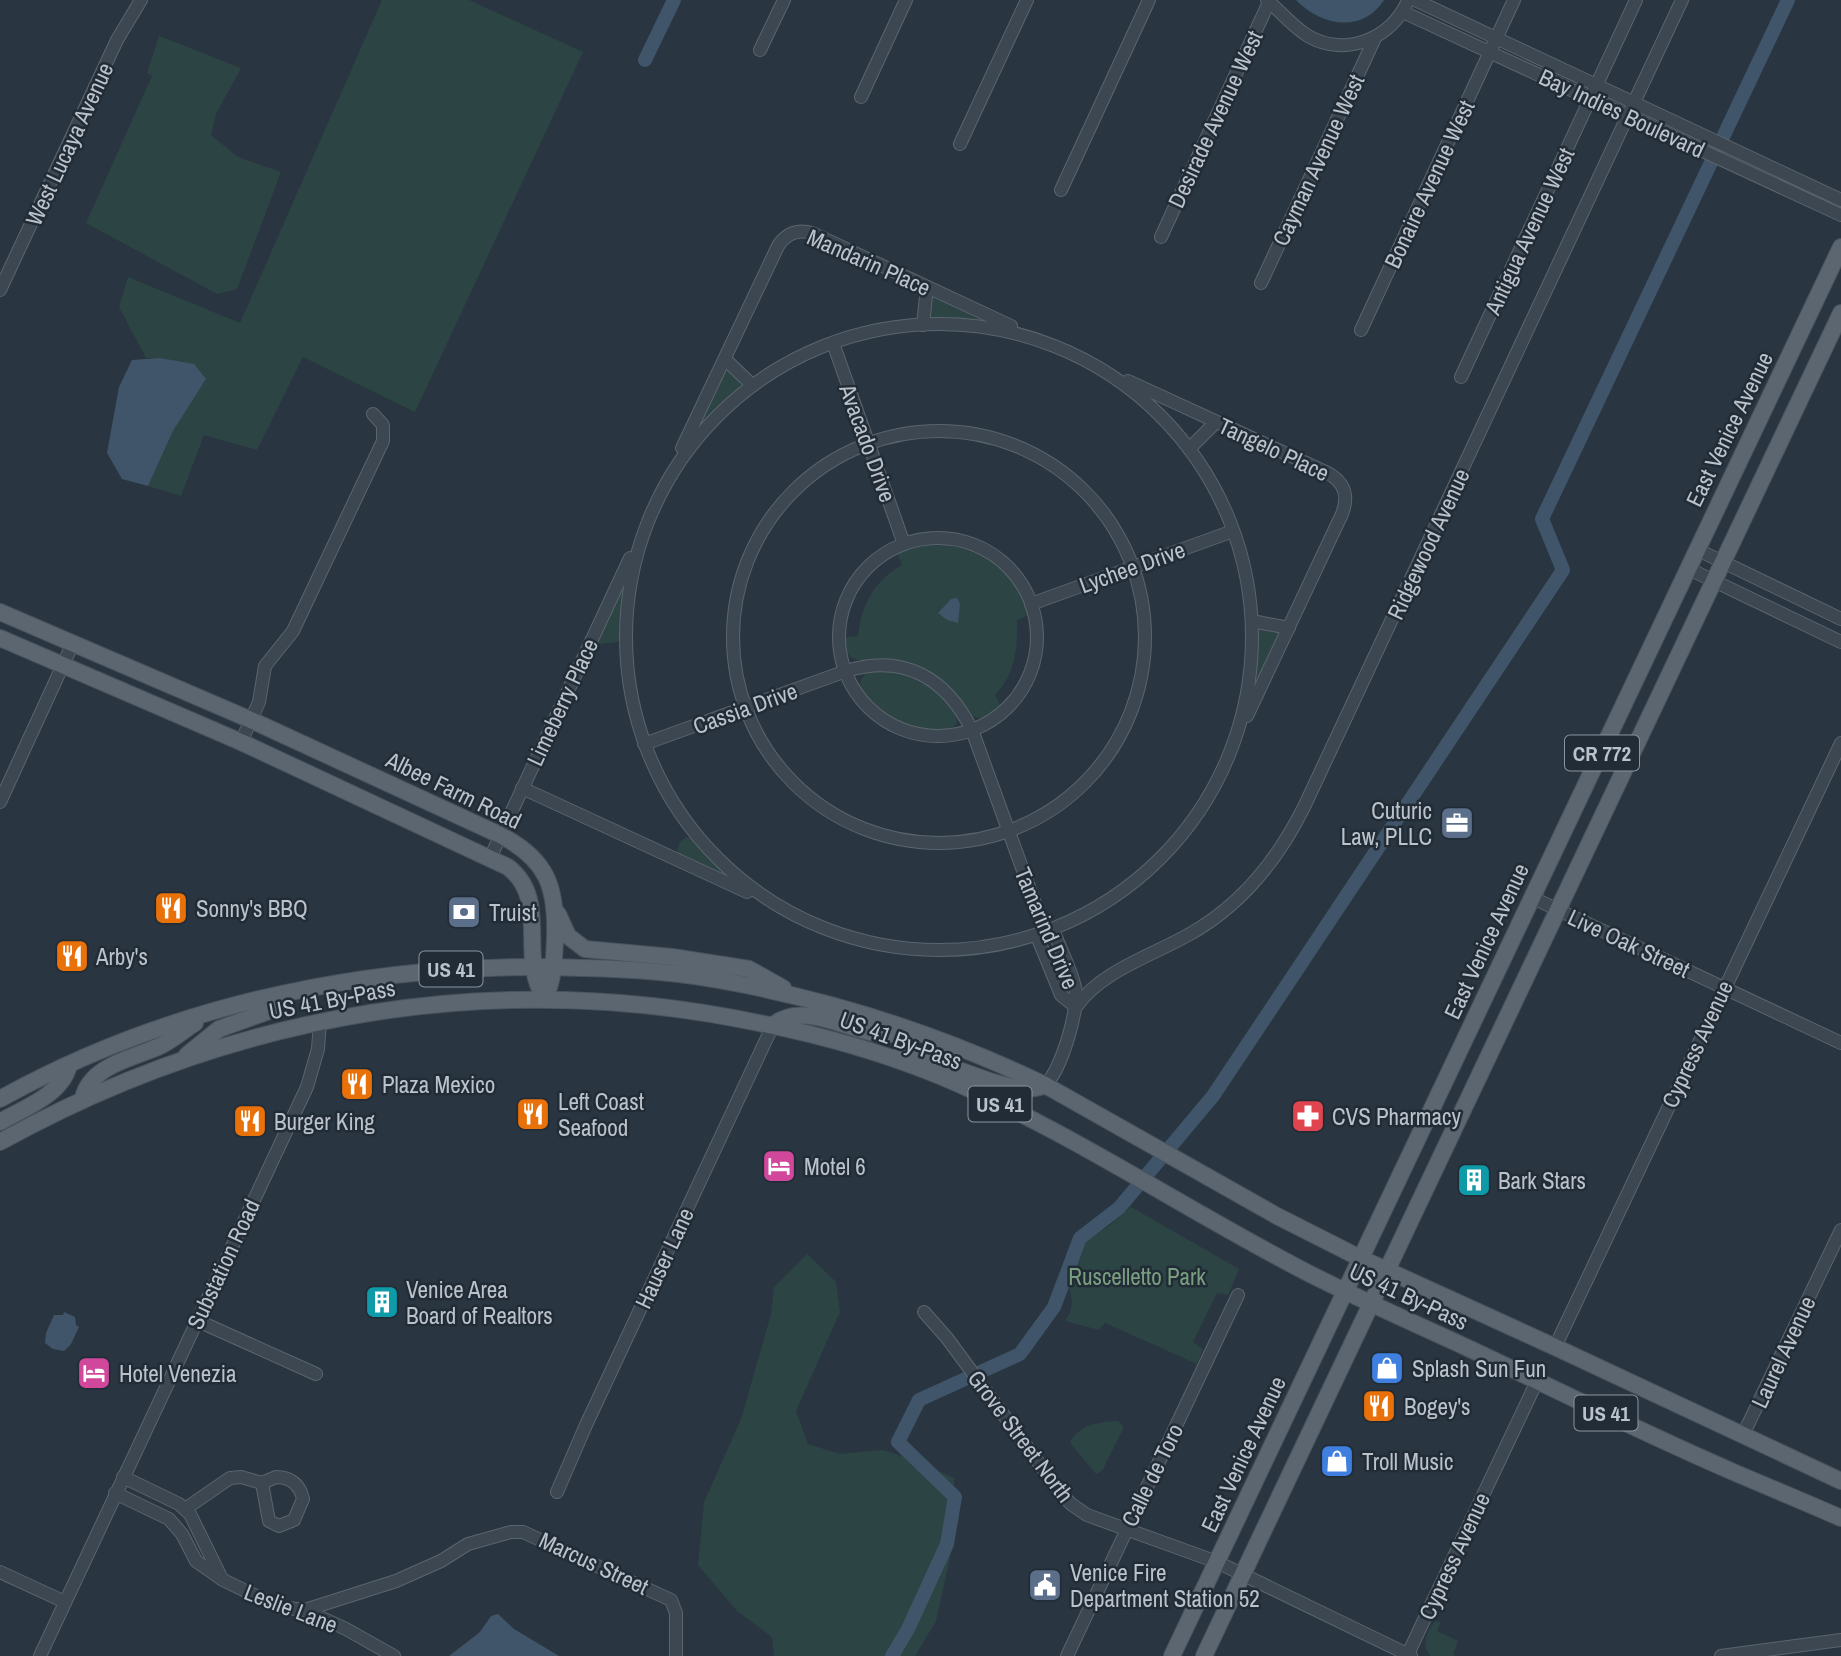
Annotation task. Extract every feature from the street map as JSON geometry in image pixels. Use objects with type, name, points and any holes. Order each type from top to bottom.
[{"type":"main road","name":"East Venice Avenue","points":[[1172,1656],[1841,247]]},
{"type":"main road","name":"CR 772","points":[[1373,1304],[1841,313]]},
{"type":"main road","name":"Albee Farm Road","points":[[0,612],[251,720],[500,835],[525,850],[542,867],[549,881],[556,909],[554,967],[545,998]]},
{"type":"main road","name":"Albee Farm Road","points":[[0,639],[241,743],[511,869],[526,888],[531,907],[532,967],[545,998]]},
{"type":"main road","points":[[357,796],[368,774]]},
{"type":"main road","points":[[556,909],[568,936],[585,949],[749,968],[797,996]]},
{"type":"main road","name":"US 41 By-Pass","points":[[0,1099],[69,1065],[134,1039],[212,1013],[308,988],[436,970],[554,967],[682,975],[797,996],[916,1032],[977,1054],[1045,1085],[1278,1216],[1387,1272],[1555,1347],[1841,1481]]},
{"type":"main road","points":[[180,1061],[219,1029],[269,1011],[281,995]]},
{"type":"main road","name":"US 41 By-Pass","points":[[0,1142],[83,1098],[180,1061],[320,1021],[394,1009],[450,1002],[593,999],[711,1013],[773,1025],[832,1039],[888,1057],[972,1090],[1036,1122],[1157,1191],[1346,1291],[1727,1470],[1841,1518]]},
{"type":"main road","points":[[83,1098],[87,1087],[101,1072],[168,1042],[212,1013]]},
{"type":"main road","points":[[773,1025],[788,1016],[803,1015],[877,1033],[916,1032]]},
{"type":"main road","points":[[888,1057],[921,1056],[1013,1089],[1030,1090],[1045,1085]]},
{"type":"main road","points":[[0,1122],[54,1090],[62,1081],[69,1065]]},
{"type":"main road","points":[[1204,1656],[1373,1304]]},
{"type":"street","name":"West Lucaya Avenue","points":[[0,290],[117,40],[141,0]]},
{"type":"street","points":[[760,50],[784,0]]},
{"type":"street","points":[[861,97],[906,0]]},
{"type":"street","points":[[960,144],[1027,0]]},
{"type":"street","points":[[1061,190],[1149,0]]},
{"type":"street","name":"Bay Indies Boulevard","points":[[1415,0],[1695,131],[1742,161],[1841,215]]},
{"type":"street","name":"Bonaire Avenue West","points":[[1361,330],[1514,0]]},
{"type":"street","name":"Antigua Avenue West","points":[[1461,377],[1636,0]]},
{"type":"street","name":"Ridgewood Avenue","points":[[1076,1007],[1106,979],[1188,935],[1224,911],[1260,877],[1286,842],[1682,0]]},
{"type":"street","points":[[1268,1],[1297,28],[1319,41],[1341,45],[1375,38]]},
{"type":"street","name":"Desirade Avenue West","points":[[1161,237],[1268,1]]},
{"type":"street","name":"Bay Indies Boulevard","points":[[1375,38],[1389,29],[1405,6],[1490,52],[1690,144],[1742,161],[1841,200]]},
{"type":"street","name":"Cayman Avenue West","points":[[1261,283],[1375,38]]},
{"type":"street","name":"Mandarin Place","points":[[670,473],[778,246],[795,232],[812,233],[1039,340]]},
{"type":"street","points":[[923,325],[927,287]]},
{"type":"street","points":[[923,325],[990,327],[1039,340],[1097,367],[1144,401],[1189,449],[1218,495],[1233,531],[1246,577],[1252,621],[1248,687],[1233,745],[1205,801],[1181,835],[1143,874],[1108,900],[1069,922],[1018,940],[979,948],[892,947],[846,935],[773,905],[754,893],[701,841],[666,790],[644,744],[632,697],[626,649],[631,578],[649,516],[670,473],[701,432],[752,385],[798,358],[833,343],[876,331],[923,325]]},
{"type":"street","name":"Avacado Drive","points":[[833,343],[904,544]]},
{"type":"street","points":[[725,359],[752,385]]},
{"type":"street","name":"Tangelo Place","points":[[1097,367],[1328,473],[1344,488],[1346,498],[1342,514],[1233,745]]},
{"type":"street","points":[[241,743],[259,702],[265,666],[293,631],[383,441],[383,425],[373,414]]},
{"type":"street","points":[[1189,449],[1216,422]]},
{"type":"street","points":[[950,432],[991,439],[1031,454],[1066,476],[1091,500],[1118,537],[1132,568],[1143,613],[1144,646],[1138,692],[1125,727],[1099,766],[1070,795],[1039,817],[1008,831],[964,841],[922,842],[879,835],[852,825],[825,810],[791,781],[764,746],[745,708],[736,667],[734,628],[739,588],[752,550],[772,515],[799,485],[831,461],[868,443],[908,433],[950,432]]},
{"type":"street","name":"Limeberry Place","points":[[649,516],[522,788],[773,905]]},
{"type":"street","name":"Lychee Drive","points":[[1031,604],[1233,531]]},
{"type":"street","points":[[942,538],[979,547],[1011,570],[1026,590],[1036,632],[1035,653],[1024,687],[1006,710],[972,730],[933,736],[914,733],[897,726],[867,705],[854,689],[846,671],[840,632],[849,597],[875,562],[904,544],[942,538]]},
{"type":"street","points":[[1696,549],[1841,619]]},
{"type":"street","points":[[1687,568],[1841,642]]},
{"type":"street","points":[[1252,621],[1289,628]]},
{"type":"street","points":[[0,803],[73,643]]},
{"type":"street","name":"Cassia Drive","points":[[644,744],[846,671],[884,665],[906,668],[949,694],[962,710],[972,730]]},
{"type":"street","name":"Tamarind Drive","points":[[972,730],[1045,931],[1055,936],[1076,988],[1076,1007],[1062,1054],[1051,1079],[1045,1085]]},
{"type":"street","name":"Cypress Avenue","points":[[1555,1347],[1841,743]]},
{"type":"street","points":[[490,858],[522,788]]},
{"type":"street","name":"Live Oak Street","points":[[1531,897],[1841,1043]]},
{"type":"street","name":"Substation Road","points":[[40,1656],[307,1087],[318,1049],[320,1021]]},
{"type":"street","name":"Hauser Lane","points":[[557,1492],[773,1025]]},
{"type":"street","name":"Laurel Avenue","points":[[1743,1435],[1841,1230]]},
{"type":"street","name":"Calle de Toro","points":[[1067,1656],[1238,1295]]},
{"type":"street","name":"Grove Street North","points":[[925,1312],[1071,1504],[1087,1515],[1217,1562],[1409,1656]]},
{"type":"street","points":[[196,1320],[316,1374]]},
{"type":"street","name":"Cypress Avenue","points":[[1409,1656],[1537,1381]]},
{"type":"street","points":[[123,1477],[185,1509],[230,1478],[241,1477],[262,1483]]},
{"type":"street","name":"Leslie Lane","points":[[115,1493],[169,1519],[182,1534],[196,1561],[223,1580],[279,1607],[305,1610],[394,1656]]},
{"type":"street","name":"Leslie Lane","points":[[185,1509],[223,1580]]},
{"type":"street","name":"Marcus Street","points":[[305,1610],[396,1581],[441,1561],[468,1544],[511,1532],[523,1532],[671,1600],[676,1613],[676,1656]]},
{"type":"street","points":[[0,1572],[65,1602]]},
{"type":"street","points":[[1721,1656],[1841,1640]]},
{"type":"green space","points":[[382,0],[469,0],[583,52],[415,412],[303,357],[257,450],[204,435],[181,496],[148,486],[173,431],[206,379],[160,358],[146,358],[119,307],[128,277],[240,323]]},
{"type":"green space","points":[[159,36],[241,68],[216,114],[211,135],[238,157],[281,172],[237,289],[217,294],[86,223],[152,76],[147,73]]},
{"type":"green space","points":[[932,297],[983,321],[934,319],[930,317]]},
{"type":"green space","points":[[726,370],[740,381],[741,386],[700,424]]},
{"type":"green space","points":[[945,545],[974,553],[998,567],[1016,588],[1028,615],[1017,620],[1014,660],[1007,678],[995,695],[1001,707],[983,718],[972,716],[950,690],[934,677],[883,660],[854,659],[846,648],[845,637],[858,636],[862,614],[877,586],[902,565],[897,553],[923,546]]},
{"type":"green space","points":[[622,589],[621,639],[600,644],[597,641]]},
{"type":"green space","points":[[1259,628],[1280,633],[1258,677],[1255,675]]},
{"type":"green space","points":[[882,670],[911,677],[927,685],[955,712],[956,724],[945,730],[932,732],[902,724],[888,716],[875,706],[860,685],[864,675]]},
{"type":"green space","points":[[686,837],[693,839],[725,875],[676,853],[680,842]]},
{"type":"green space","name":"Ruscelletto Park","points":[[1131,1207],[1239,1269],[1228,1295],[1217,1293],[1193,1342],[1203,1349],[1197,1364],[1105,1323],[1099,1330],[1065,1321],[1072,1304],[1066,1270],[1070,1253],[1078,1244],[1106,1228]]},
{"type":"green space","points":[[807,1254],[836,1282],[840,1312],[796,1411],[808,1444],[840,1454],[883,1450],[920,1462],[954,1478],[954,1540],[936,1621],[915,1656],[774,1656],[772,1637],[737,1611],[698,1565],[704,1502],[741,1419],[771,1314],[774,1287]]},
{"type":"green space","points":[[1117,1421],[1122,1424],[1123,1429],[1102,1471],[1096,1474],[1071,1444],[1071,1440],[1086,1427]]},
{"type":"green space","points":[[1435,1621],[1441,1622],[1437,1631],[1458,1641],[1453,1654],[1455,1656],[1431,1656],[1428,1652],[1426,1638]]},
{"type":"water","points":[[1296,0],[1384,0],[1375,11],[1364,18],[1341,22],[1317,16]]},
{"type":"water","points":[[160,358],[194,364],[206,379],[173,431],[148,486],[122,479],[107,453],[119,387],[132,360]]},
{"type":"water","points":[[957,598],[960,604],[958,623],[947,620],[938,613],[951,599]]},
{"type":"water","points":[[813,1155],[829,1163],[824,1173],[809,1166]]},
{"type":"water","points":[[64,1312],[75,1317],[79,1327],[71,1344],[64,1351],[53,1349],[45,1343],[46,1333],[54,1315],[63,1315]]},
{"type":"water","points":[[498,1614],[514,1629],[559,1656],[449,1656],[480,1632],[491,1616]]},
{"type":"waterway","points":[[645,60],[674,0]]},
{"type":"waterway","points":[[892,1656],[908,1629],[947,1544],[955,1497],[898,1442],[919,1400],[1020,1354],[1054,1307],[1080,1238],[1119,1208],[1213,1096],[1563,570],[1542,519],[1788,0]]},
{"type":"place","name":"Cuturic Law, PLLC","points":[[1457,823]]},
{"type":"place","name":"Sonny's BBQ","points":[[171,908]]},
{"type":"place","name":"Truist","points":[[464,912]]},
{"type":"place","name":"Arby's","points":[[72,956]]},
{"type":"place","name":"Plaza Mexico","points":[[357,1084]]},
{"type":"place","name":"Left Coast Seafood","points":[[533,1114]]},
{"type":"place","name":"CVS Pharmacy","points":[[1308,1116]]},
{"type":"place","name":"Burger King","points":[[250,1121]]},
{"type":"place","name":"Motel 6","points":[[779,1166]]},
{"type":"place","name":"Bark Stars","points":[[1474,1180]]},
{"type":"place","name":"Venice Area Board of Realtors","points":[[382,1302]]},
{"type":"place","name":"Splash Sun Fun","points":[[1387,1368]]},
{"type":"place","name":"Hotel Venezia","points":[[94,1373]]},
{"type":"place","name":"Bogey's","points":[[1379,1406]]},
{"type":"place","name":"Troll Music","points":[[1337,1461]]},
{"type":"place","name":"Venice Fire Department Station 52","points":[[1045,1585]]}]
